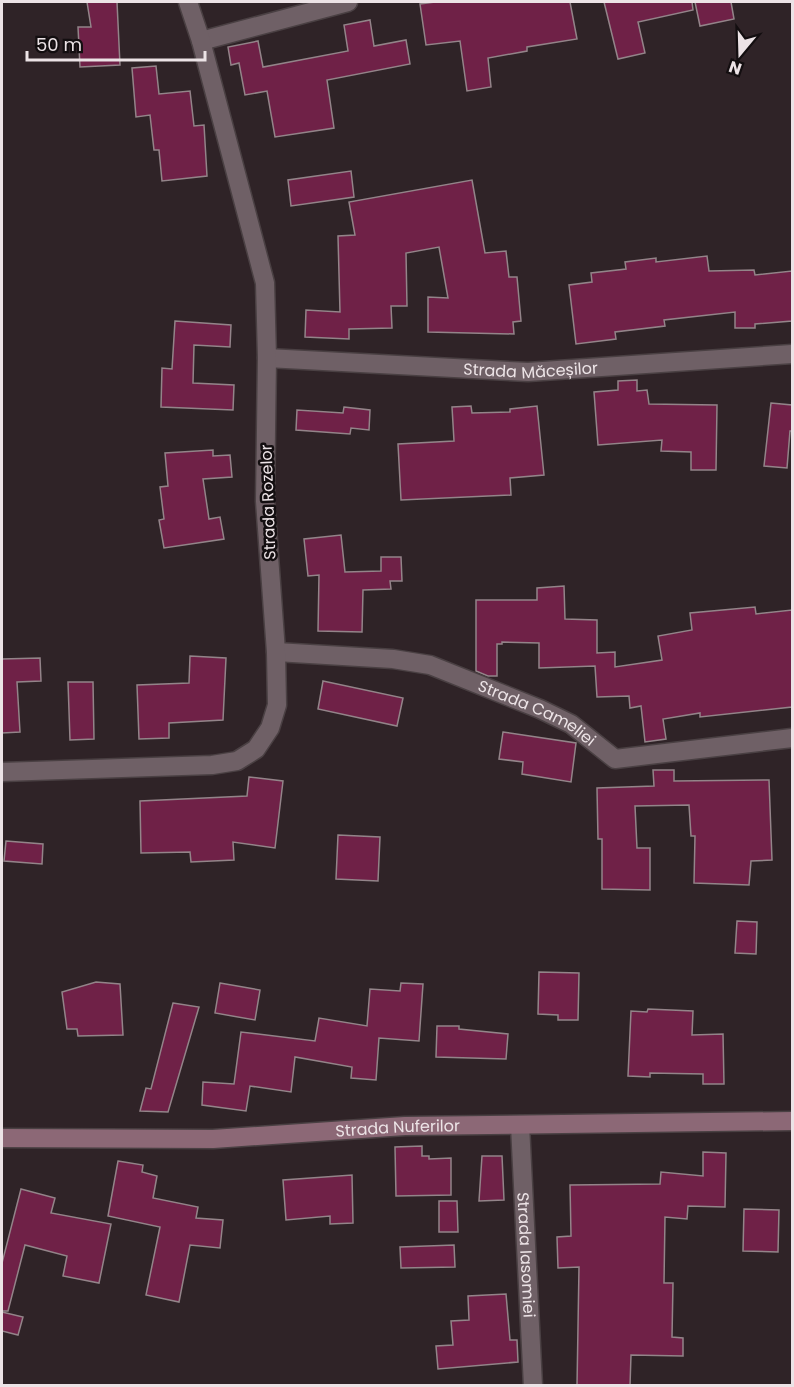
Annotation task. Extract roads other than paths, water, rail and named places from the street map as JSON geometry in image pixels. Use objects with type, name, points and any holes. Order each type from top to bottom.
[{"type":"main road","name":"Strada Nuferilor","points":[[2,1138],[213,1138],[405,1126],[792,1121]]},
{"type":"street","name":"Strada Rozelor","points":[[2,772],[212,765],[237,761],[256,749],[270,728],[276,705],[276,652],[265,501],[267,358],[265,283],[201,41],[188,2]]},
{"type":"street","points":[[201,41],[348,2]]},
{"type":"street","name":"Strada Măceșilor","points":[[267,358],[528,372],[792,354]]},
{"type":"street","name":"Strada Cameliei","points":[[276,652],[393,659],[430,665],[540,709],[571,724],[615,759],[792,738]]},
{"type":"street","name":"Strada Iasomiei","points":[[520,1125],[533,1386]]}]
